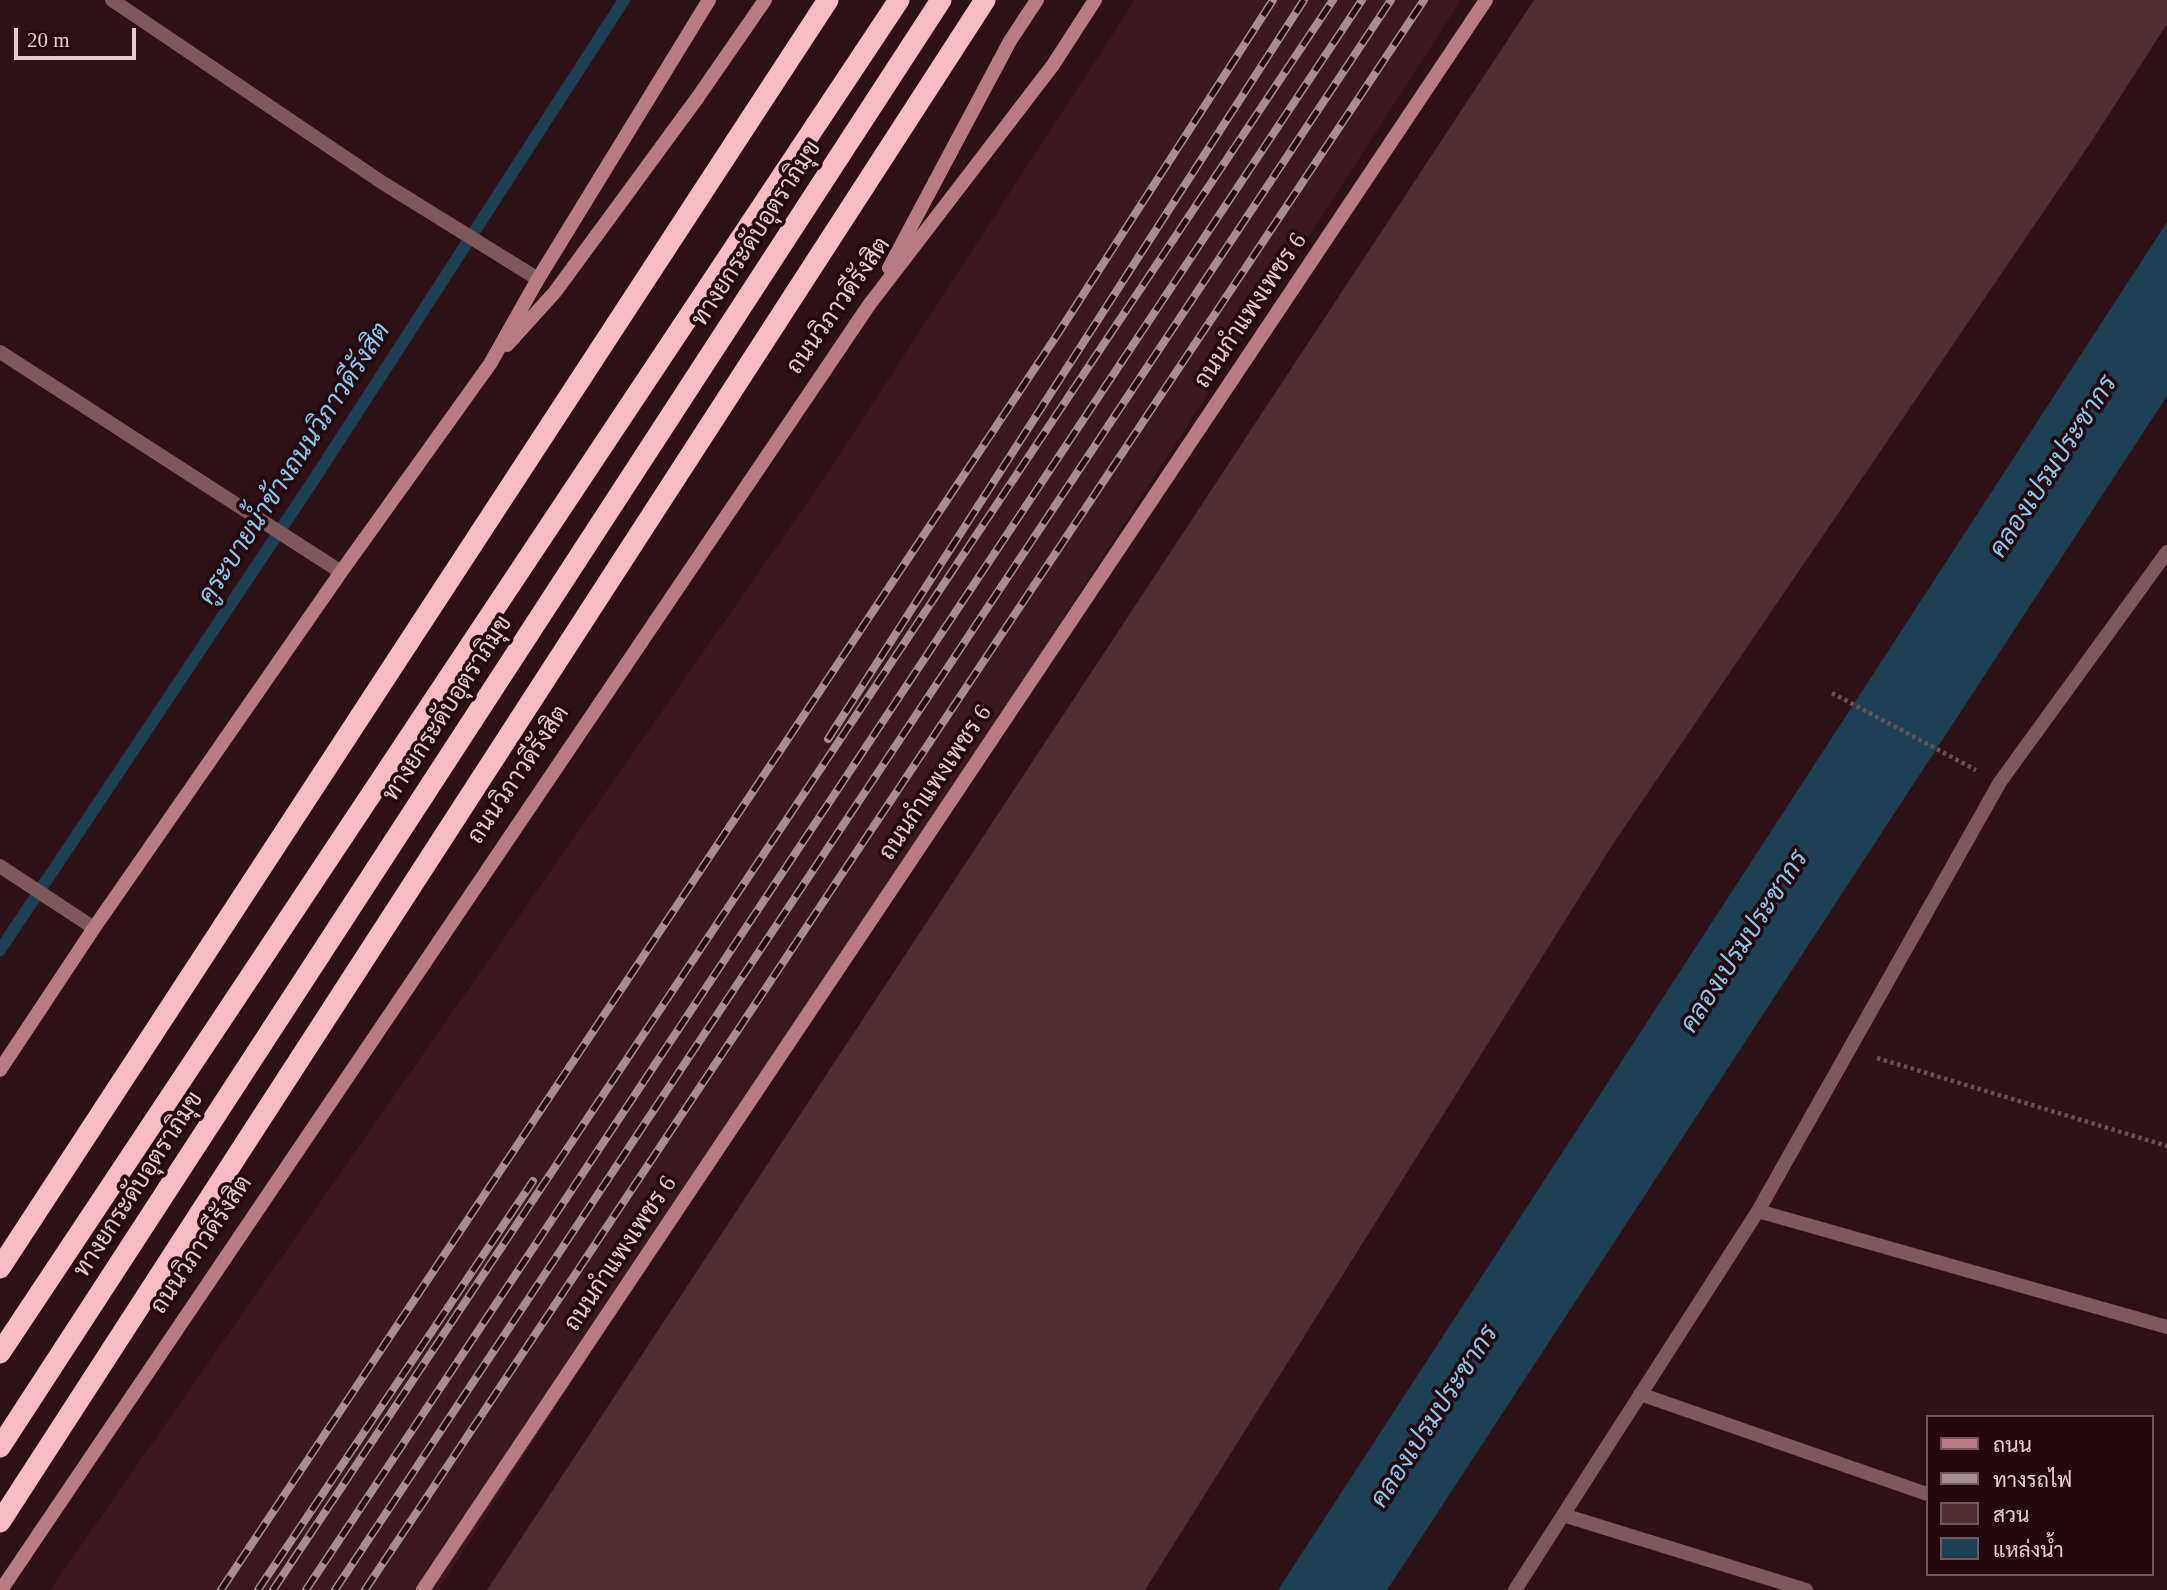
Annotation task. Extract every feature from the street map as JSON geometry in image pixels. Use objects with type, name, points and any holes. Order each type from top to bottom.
[{"type":"highway","points":[[0,1268],[828,0]]},
{"type":"highway","name":"ทางยกระดับอุตราภิมุข","points":[[0,1353],[899,0]]},
{"type":"highway","name":"ทางยกระดับอุตราภิมุข","points":[[0,1447],[941,0]]},
{"type":"highway","name":"ถนนวิภาวดีรังสิต","points":[[0,1522],[985,0]]},
{"type":"main road","points":[[0,1070],[94,928],[489,364],[709,0]]},
{"type":"main road","points":[[489,364],[555,292],[698,97],[765,0]]},
{"type":"main road","points":[[869,305],[1010,41],[1037,0]]},
{"type":"main road","name":"ถนนวิภาวดีรังสิต","points":[[1,1590],[869,305],[1052,65],[1096,0]]},
{"type":"main road","name":"ถนนกำแพงเพชร 6","points":[[423,1590],[1486,0]]},
{"type":"street","points":[[112,0],[383,183],[538,279]]},
{"type":"street","points":[[0,352],[341,572]]},
{"type":"street","points":[[1515,1590],[1758,1211],[2000,782],[2167,552]]},
{"type":"street","points":[[0,866],[94,928]]},
{"type":"street","points":[[1758,1211],[2167,1327]]},
{"type":"street","points":[[1640,1394],[1926,1494]]},
{"type":"street","points":[[1563,1515],[1805,1590]]},
{"type":"path","points":[[1832,693],[1972,767]]},
{"type":"path","points":[[1849,1049],[2167,1146]]},
{"type":"shaded area","points":[[1135,0],[1461,0],[438,1590],[50,1590],[821,483]]},
{"type":"green space","points":[[1534,0],[2167,0],[2167,24],[2091,142],[1613,844],[1145,1590],[487,1590]]},
{"type":"water","name":"คลองเปรมประชากร","points":[[2167,222],[2167,396],[1387,1590],[1278,1590]]},
{"type":"waterway","name":"คูระบายน้ำข้างถนนวิภาวดีรังสิต","points":[[0,950],[315,478],[624,0]]},
{"type":"railway","points":[[221,1590],[1059,332],[1273,0]]},
{"type":"railway","points":[[828,739],[1304,0]]},
{"type":"railway","points":[[273,1590],[1333,0]]},
{"type":"railway","points":[[306,1590],[1362,0]]},
{"type":"railway","points":[[335,1590],[1391,0]]},
{"type":"railway","points":[[365,1590],[1424,0]]},
{"type":"railway","points":[[258,1590],[533,1181]]}]
